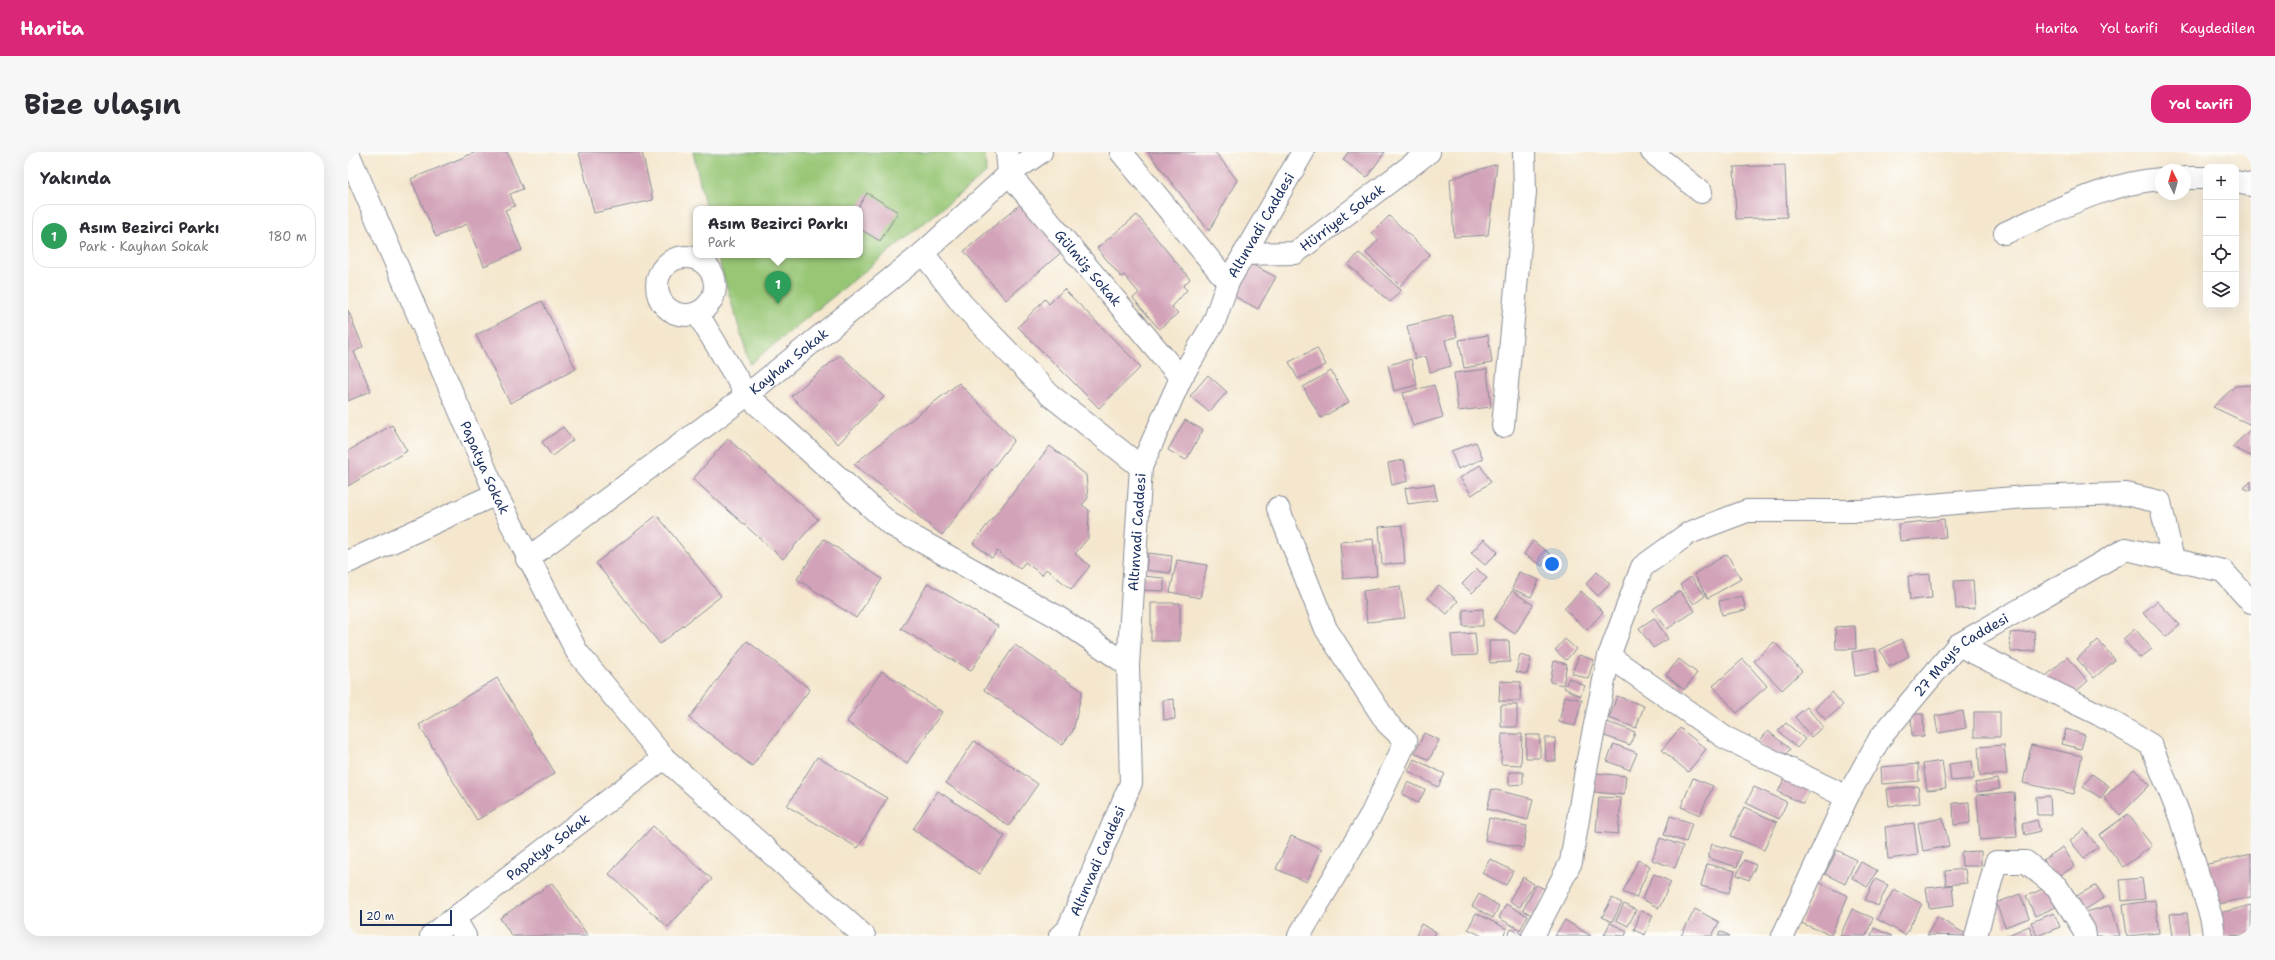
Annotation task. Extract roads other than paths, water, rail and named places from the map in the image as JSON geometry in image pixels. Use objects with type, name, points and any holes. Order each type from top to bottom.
[{"type":"street","points":[[1007,152],[1009,174]]},
{"type":"street","name":"Kayhan Sokak","points":[[527,559],[747,395],[923,253],[1009,174],[1041,152]]},
{"type":"street","points":[[1121,152],[1228,282]]},
{"type":"street","name":"Altınvadi Caddesi","points":[[1060,936],[1067,931],[1131,783],[1128,665],[1142,467],[1181,378],[1214,322],[1228,282],[1303,152]]},
{"type":"street","name":"Hürriyet Sokak","points":[[1244,254],[1295,253],[1429,152]]},
{"type":"street","points":[[1503,426],[1525,192],[1524,152]]},
{"type":"street","points":[[1652,152],[1701,192]]},
{"type":"street","name":"Papatya Sokak","points":[[348,153],[496,494],[527,559],[577,652],[664,758],[864,936]]},
{"type":"street","name":"Gülmüş Sokak","points":[[1009,174],[1181,378]]},
{"type":"street","points":[[2191,178],[2203,178]]},
{"type":"street","points":[[2005,233],[2090,196],[2122,186],[2155,180]]},
{"type":"street","points":[[2239,183],[2251,185]]},
{"type":"street","points":[[923,253],[962,304],[1050,395],[1142,467]]},
{"type":"street","points":[[697,313],[747,395],[890,524],[1056,616],[1128,665]]},
{"type":"street","points":[[348,562],[496,494]]},
{"type":"street","points":[[1533,936],[1571,862],[1609,656],[1642,567],[1689,533],[1747,511],[1861,511],[2026,497],[2126,494],[2160,502],[2173,560]]},
{"type":"street","points":[[1278,508],[1326,629],[1387,723],[1406,740],[1372,813],[1299,936]]},
{"type":"street","name":"27 Mayıs Caddesi","points":[[1783,936],[1847,797],[1880,738],[1958,645],[2126,549],[2223,571],[2251,602]]},
{"type":"street","points":[[1958,645],[2100,715],[2151,745],[2180,817],[2212,920],[2214,936]]},
{"type":"street","points":[[1609,656],[1724,737],[1847,797]]},
{"type":"street","name":"Papatya Sokak","points":[[431,936],[460,928],[664,758]]},
{"type":"street","points":[[1976,936],[1996,862],[2026,862],[2057,886],[2084,930],[2085,936]]},
{"type":"place","name":"Asım Bezirci Parkı","points":[[778,304]]}]
